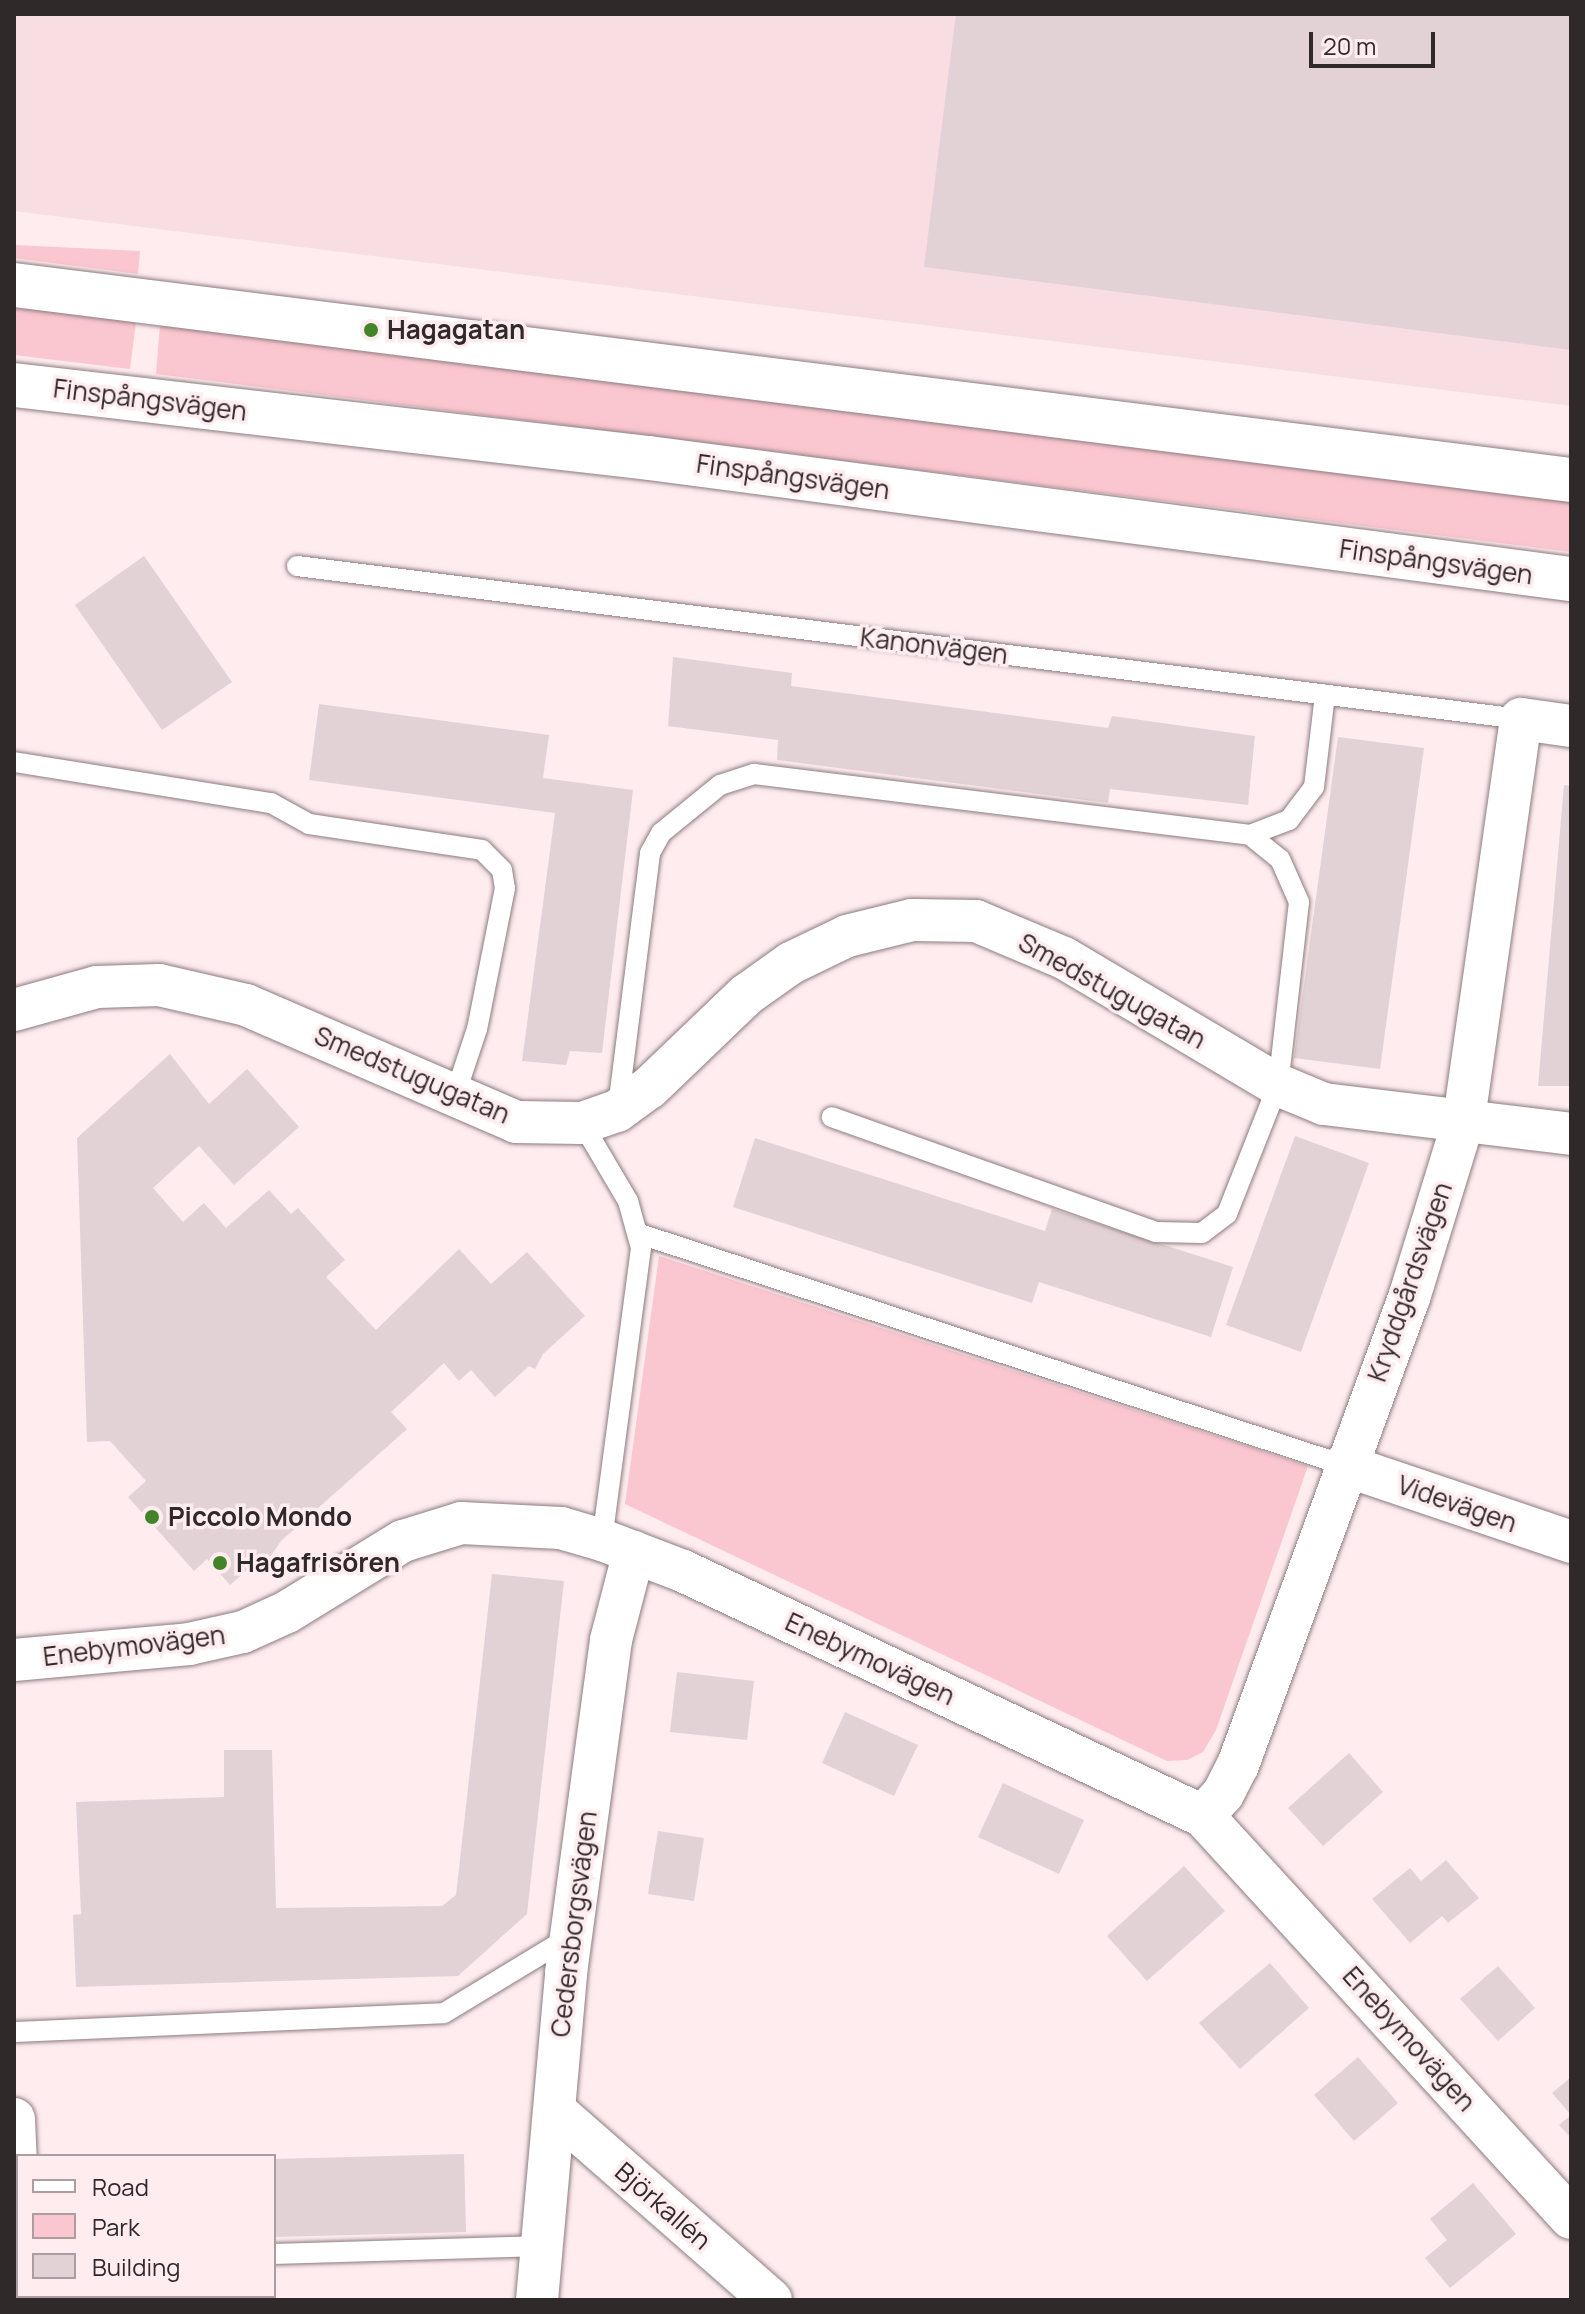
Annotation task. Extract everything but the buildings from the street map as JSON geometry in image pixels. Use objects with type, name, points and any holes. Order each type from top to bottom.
[{"type":"main road","points":[[14,285],[1571,480]]},
{"type":"main road","name":"Finspångsvägen","points":[[14,385],[649,458],[1571,579]]},
{"type":"street","name":"Kanonvägen","points":[[1521,719],[1571,726]]},
{"type":"street","name":"Kryddgårdsvägen","points":[[1203,1816],[1223,1794],[1238,1765],[1344,1465],[1409,1298],[1464,1119],[1521,719]]},
{"type":"street","name":"Smedstugugatan","points":[[14,1010],[97,987],[159,985],[246,1005],[516,1122],[600,1117],[649,1088],[746,995],[791,963],[847,936],[912,920],[976,921],[1064,958],[1278,1085],[1324,1104],[1571,1134]]},
{"type":"street","name":"Videvägen","points":[[1344,1465],[1571,1542]]},
{"type":"street","name":"Enebymovägen","points":[[14,1660],[189,1644],[243,1632],[287,1612],[403,1541],[461,1523],[561,1528],[618,1546],[1203,1816],[1571,2218]]},
{"type":"street","name":"Cedersborgsvägen","points":[[537,2300],[571,1936],[611,1640],[618,1546]]},
{"type":"street","name":"Björkallén","points":[[555,2111],[771,2300]]},
{"type":"street","points":[[14,2119],[16,2164]]},
{"type":"lane","name":"Kanonvägen","points":[[297,566],[1521,719]]},
{"type":"lane","points":[[618,1546],[640,1234],[600,1117],[650,853],[661,833],[720,785],[754,774],[1250,835],[1289,820],[1314,787],[1325,695]]},
{"type":"lane","points":[[14,762],[271,803],[309,824],[482,850],[502,870],[505,888],[477,1029],[455,1095]]},
{"type":"lane","points":[[832,1117],[1156,1232],[1202,1233],[1227,1214],[1278,1085],[1299,902],[1280,859],[1250,835]]},
{"type":"lane","points":[[640,1234],[1344,1465]]},
{"type":"lane","points":[[14,2032],[444,2013],[571,1936]]},
{"type":"lane","points":[[276,2254],[542,2246]]},
{"type":"shaded area","points":[[14,14],[1571,14],[1571,406],[14,211]]},
{"type":"green space","points":[[14,245],[140,251],[138,274],[14,258]]},
{"type":"green space","points":[[14,307],[136,322],[130,369],[14,355]]},
{"type":"green space","points":[[160,325],[1571,502],[1571,552],[156,374]]},
{"type":"green space","points":[[659,1256],[1308,1466],[1216,1730],[1203,1752],[1187,1760],[1167,1761],[625,1504]]},
{"type":"place","name":"Hagagatan","points":[[371,330]]},
{"type":"place","name":"Piccolo Mondo","points":[[152,1517]]},
{"type":"place","name":"Hagafrisören","points":[[220,1563]]}]
